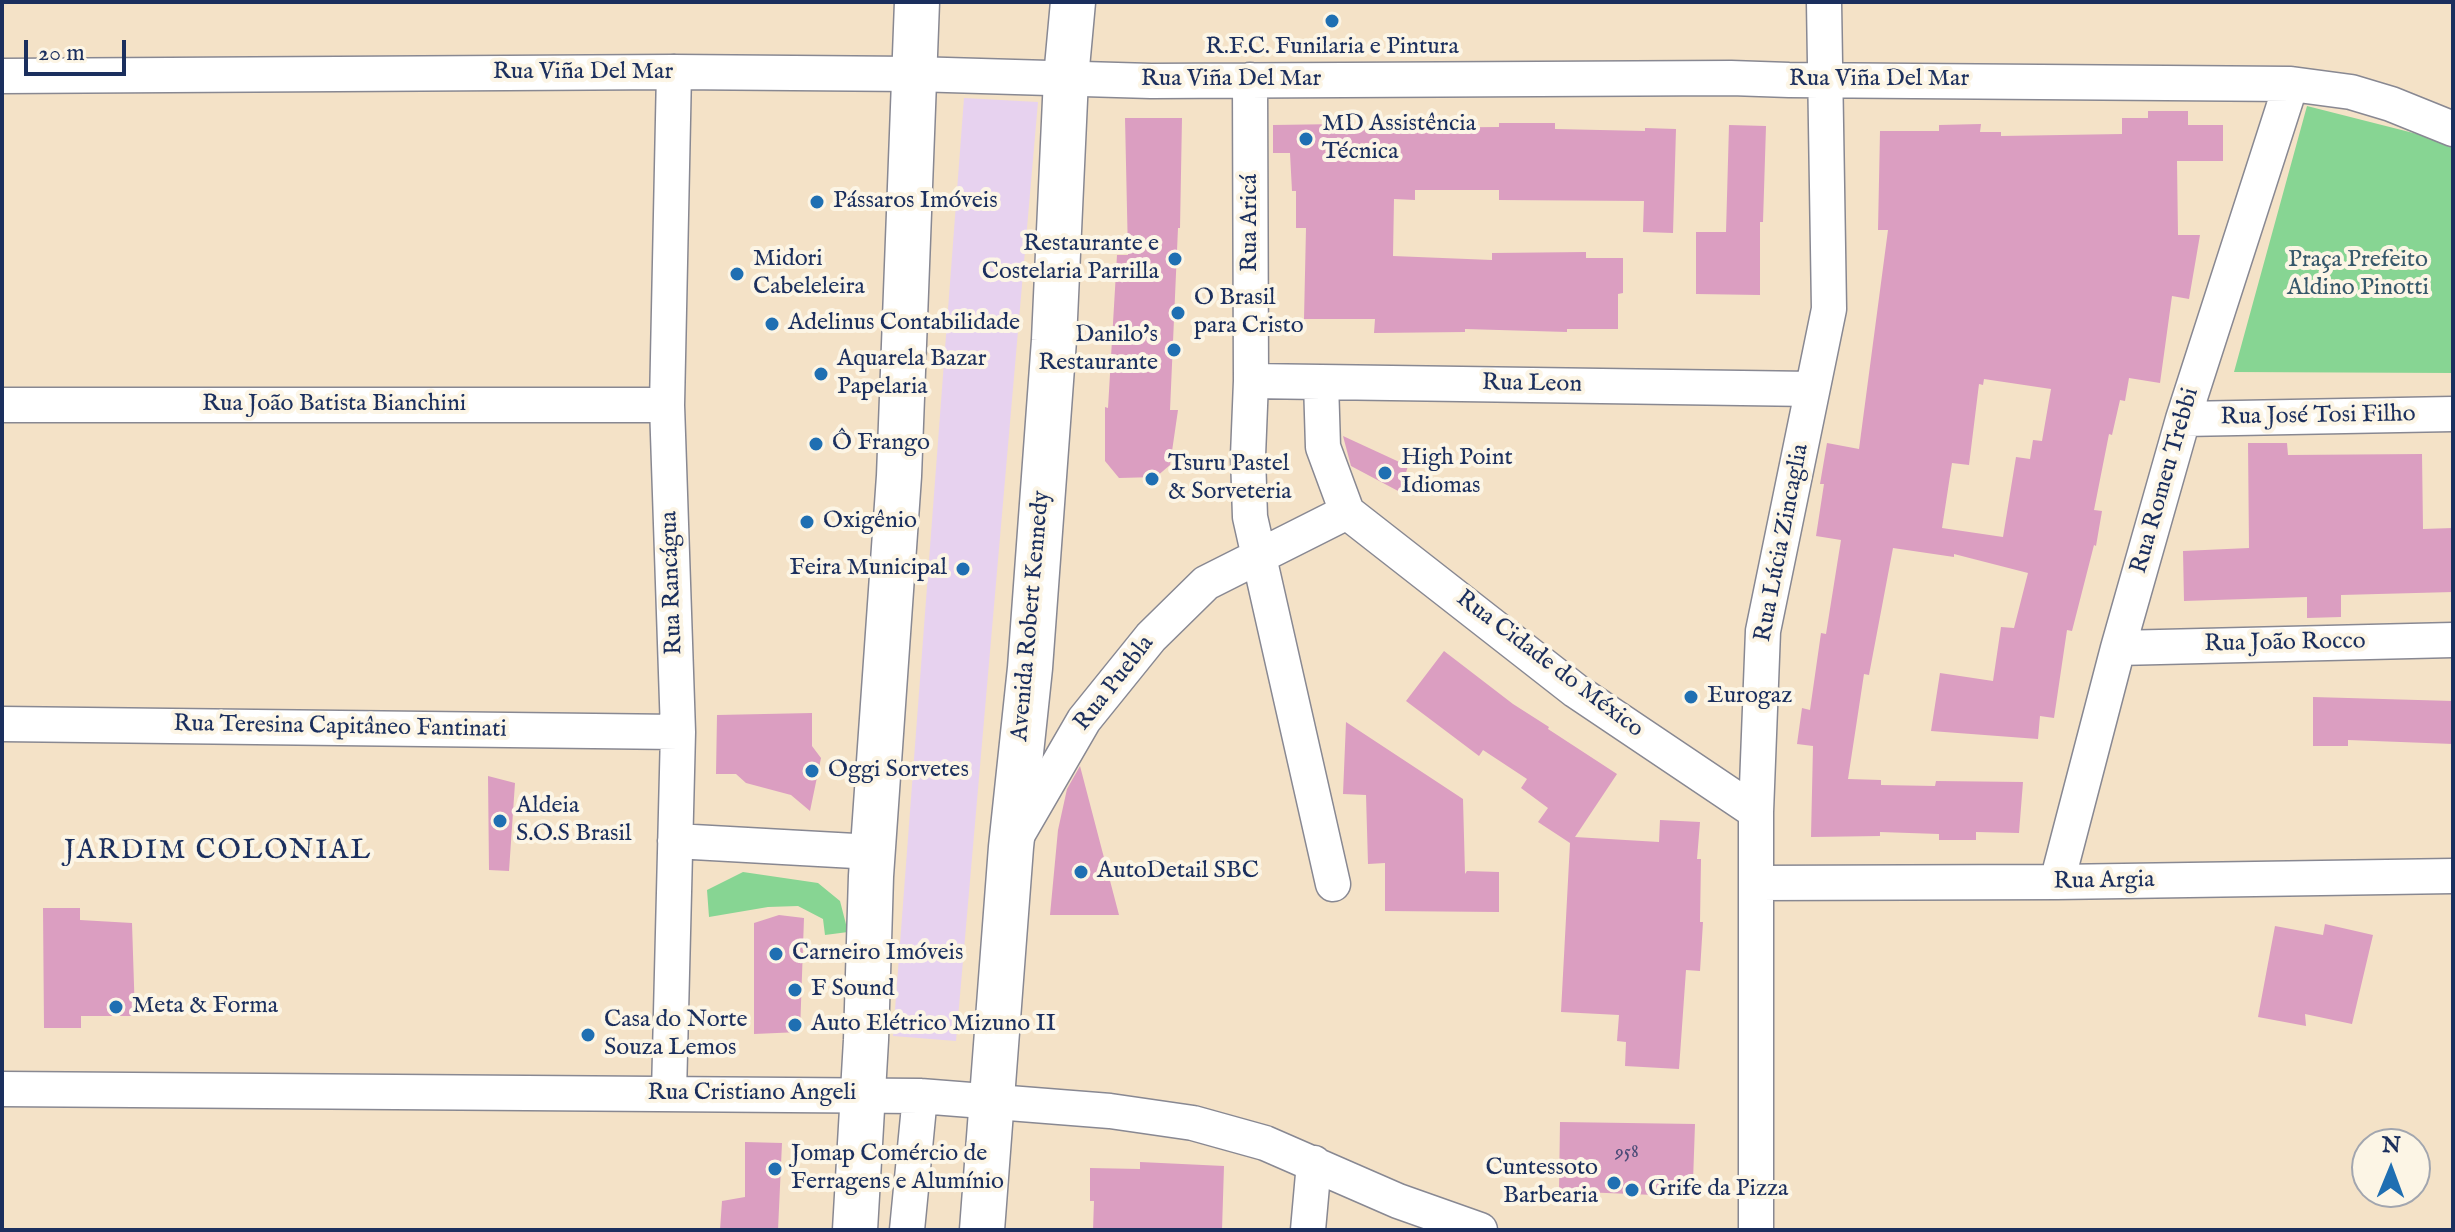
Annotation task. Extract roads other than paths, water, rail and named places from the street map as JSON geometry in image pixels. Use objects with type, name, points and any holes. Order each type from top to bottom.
[{"type":"main road","points":[[855,1230],[873,852],[899,476],[917,2]]},
{"type":"main road","name":"Avenida Robert Kennedy","points":[[982,1230],[1011,847],[1030,668],[1054,340],[1066,78],[1073,2]]},
{"type":"street","name":"Rua Lúcia Zincaglia","points":[[1756,1230],[1756,812],[1763,631],[1829,309],[1824,2]]},
{"type":"street","name":"Rua Viña Del Mar","points":[[2,76],[674,72],[1250,80],[1686,78],[2291,84],[2351,92],[2453,129]]},
{"type":"street","name":"Rua Rancágua","points":[[669,1093],[678,732],[667,405],[674,72]]},
{"type":"street","name":"Rua Aricá","points":[[1250,80],[1249,499],[1258,557],[1333,884]]},
{"type":"street","name":"Rua Romeu Trebbi","points":[[2057,882],[2118,648],[2183,419],[2291,84]]},
{"type":"street","name":"Rua Leon","points":[[1251,381],[1812,389]]},
{"type":"street","points":[[1258,557],[1347,512],[1323,447],[1321,382]]},
{"type":"street","name":"Rua João Batista Bianchini","points":[[2,405],[667,405]]},
{"type":"street","name":"Rua José Tosi Filho","points":[[2183,419],[2453,414]]},
{"type":"street","name":"Rua Cidade do México","points":[[1347,512],[1576,691],[1756,812]]},
{"type":"street","name":"Rua Puebla","points":[[1011,847],[1084,720],[1151,637],[1206,583],[1258,557]]},
{"type":"street","name":"Rua João Rocco","points":[[2118,648],[2453,640]]},
{"type":"street","name":"Rua Teresina Capitâneo Fantinati","points":[[2,724],[678,732]]},
{"type":"street","points":[[675,841],[873,852]]},
{"type":"street","name":"Rua Argia","points":[[1756,883],[2453,876]]},
{"type":"street","name":"Rua Cristiano Angeli","points":[[2,1089],[920,1096],[1110,1111],[1193,1123],[1265,1143],[1398,1201],[1480,1230]]},
{"type":"street","points":[[907,1230],[920,1096]]},
{"type":"street","points":[[1308,1230],[1314,1163]]},
{"type":"place","name":"R.F.C. Funilaria e Pintura","points":[[1332,21]]},
{"type":"place","name":"MD Assistência Técnica","points":[[1306,139]]},
{"type":"place","name":"Pássaros Imóveis","points":[[817,202]]},
{"type":"place","name":"Restaurante e Costelaria Parrilla","points":[[1175,259]]},
{"type":"place","name":"Midori Cabeleleira","points":[[737,274]]},
{"type":"place","name":"O Brasil para Cristo","points":[[1178,313]]},
{"type":"place","name":"Adelinus Contabilidade","points":[[772,324]]},
{"type":"place","name":"Danilo's Restaurante","points":[[1174,350]]},
{"type":"place","name":"Aquarela Bazar Papelaria","points":[[821,374]]},
{"type":"place","name":"Ô Frango","points":[[816,444]]},
{"type":"place","name":"High Point Idiomas","points":[[1385,473]]},
{"type":"place","name":"Tsuru Pastel & Sorveteria","points":[[1152,479]]},
{"type":"place","name":"Oxigênio","points":[[807,522]]},
{"type":"place","name":"Feira Municipal","points":[[963,569]]},
{"type":"place","name":"Eurogaz","points":[[1691,697]]},
{"type":"place","name":"Oggi Sorvetes","points":[[812,771]]},
{"type":"place","name":"Aldeia S.O.S Brasil","points":[[500,821]]},
{"type":"place","name":"AutoDetail SBC","points":[[1081,872]]},
{"type":"place","name":"Carneiro Imóveis","points":[[776,954]]},
{"type":"place","name":"F Sound","points":[[795,990]]},
{"type":"place","name":"Meta & Forma","points":[[116,1007]]},
{"type":"place","name":"Auto Elétrico Mizuno II","points":[[795,1025]]},
{"type":"place","name":"Casa do Norte Souza Lemos","points":[[588,1035]]},
{"type":"place","name":"Jomap Comércio de Ferragens e Alumínio","points":[[775,1169]]},
{"type":"place","name":"Cuntessoto Barbearia","points":[[1614,1183]]},
{"type":"place","name":"Grife da Pizza","points":[[1632,1190]]},
{"type":"district","name":"JARDIM COLONIAL","points":[[218,852]]},
{"type":"park label","name":"Praça Prefeito Aldino Pinotti","points":[[2358,275]]}]
